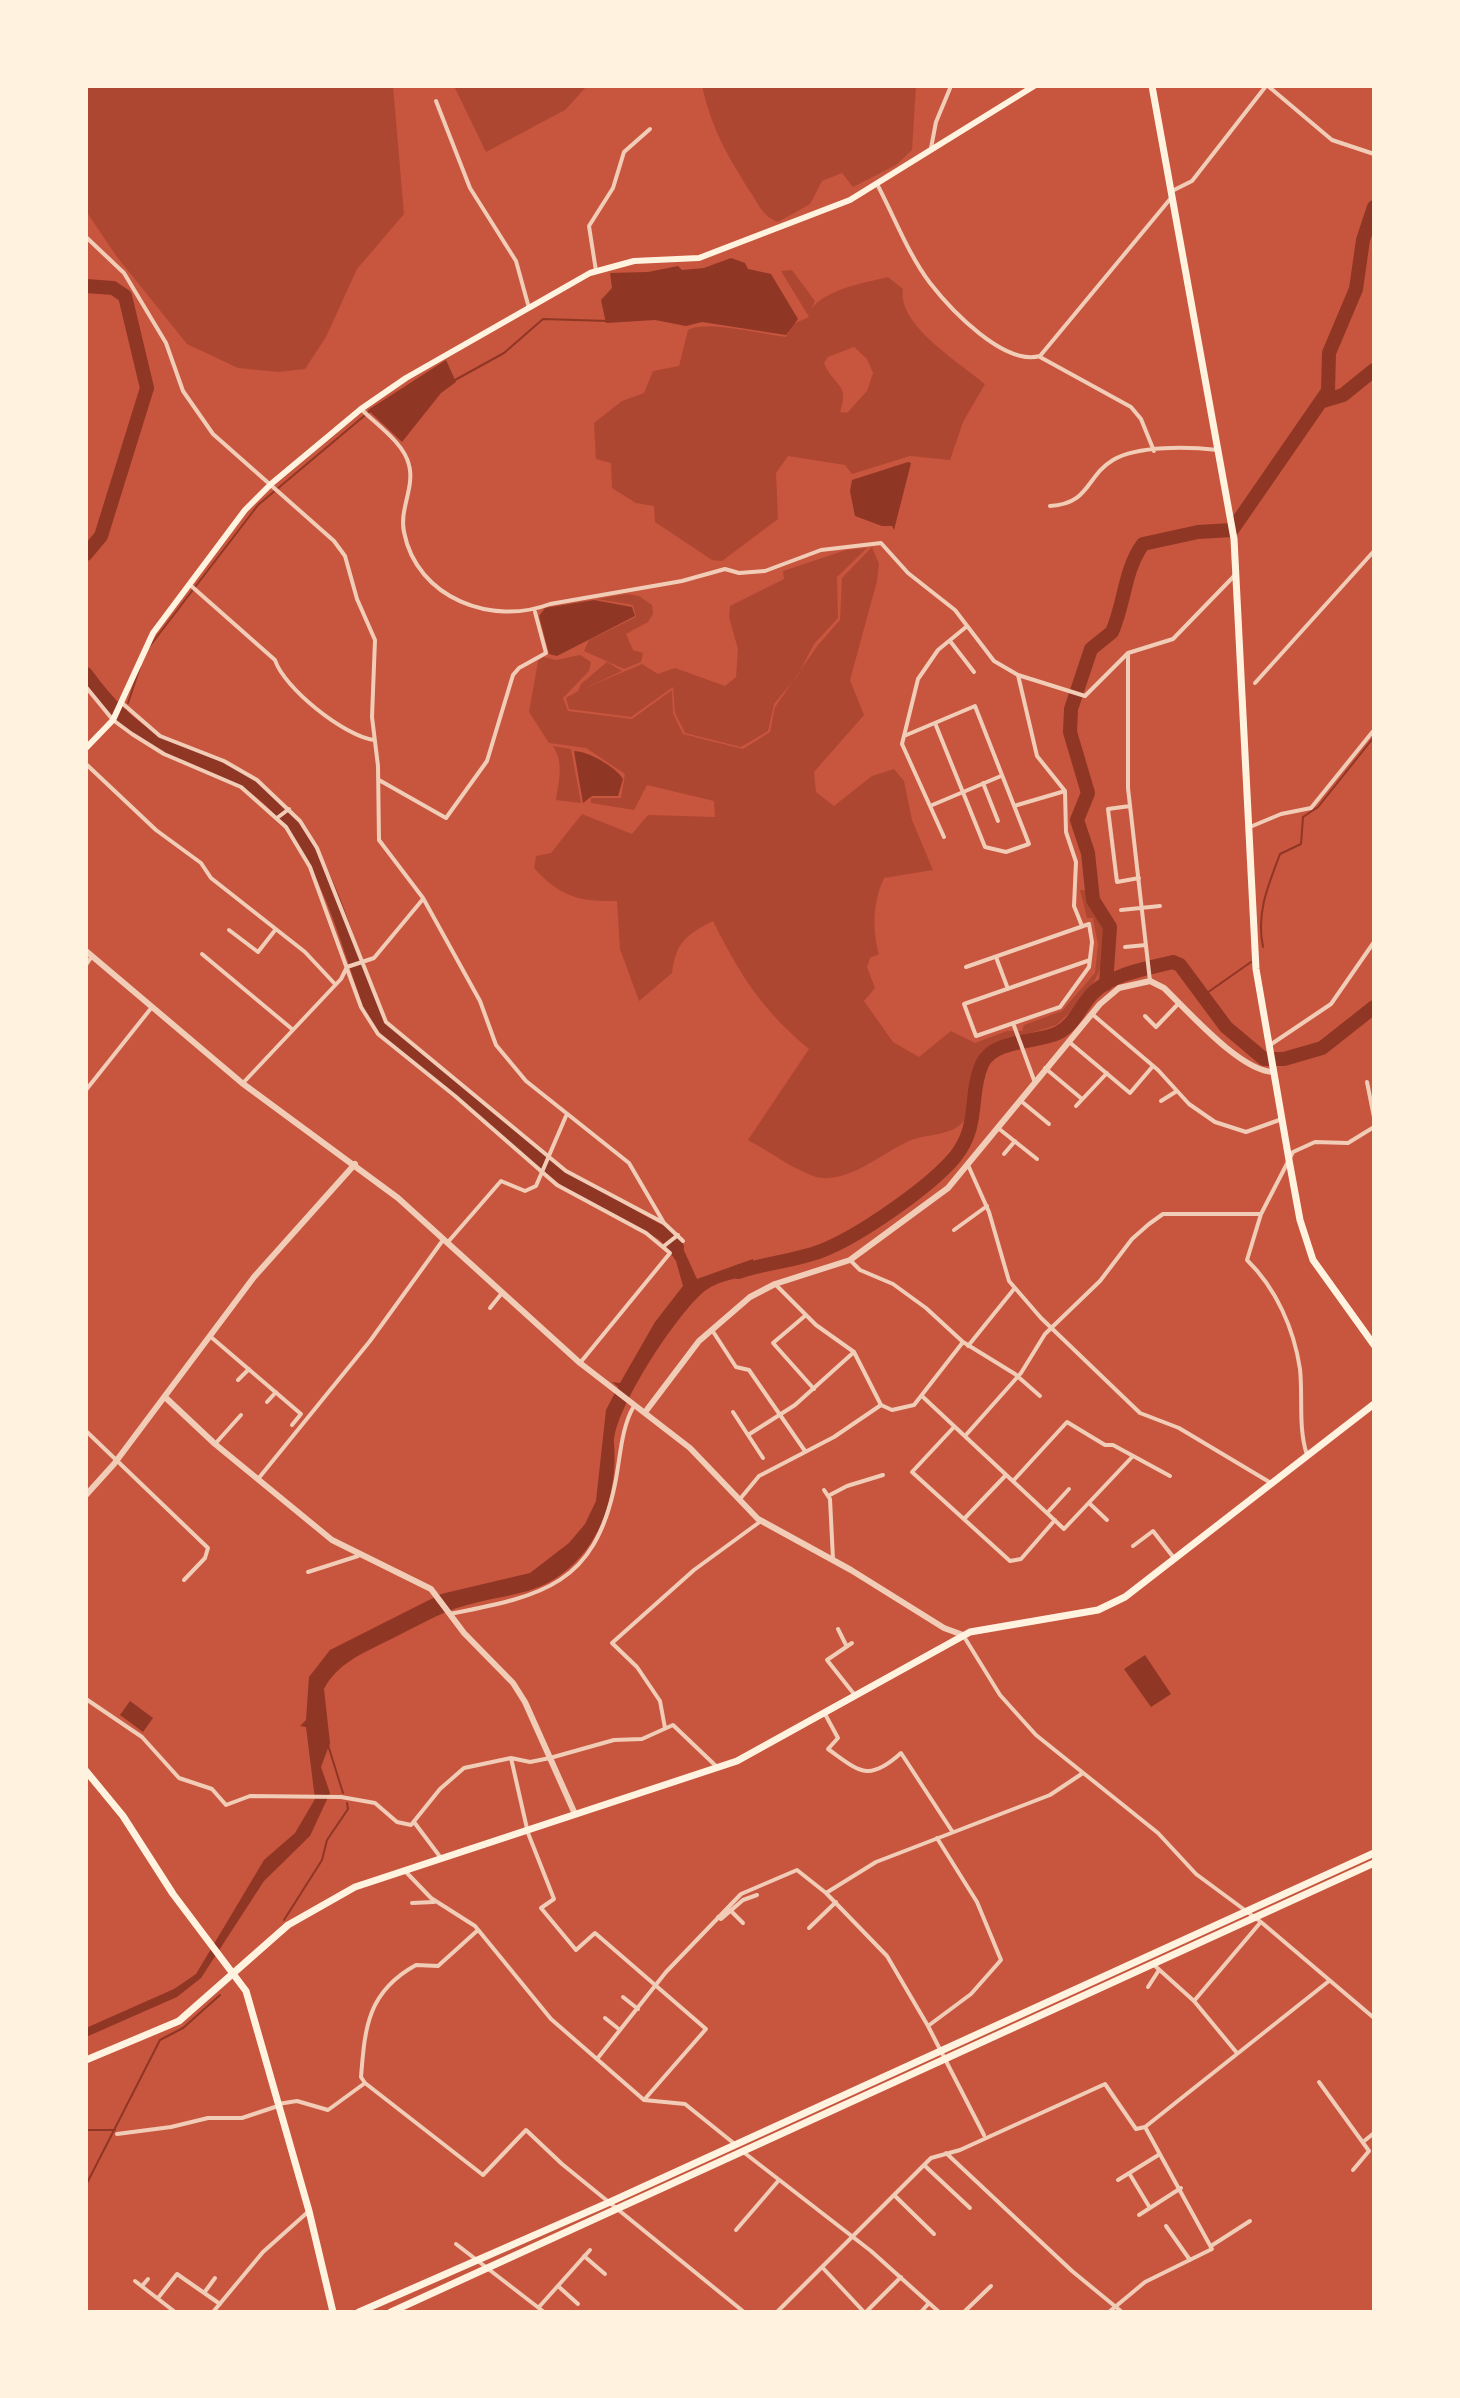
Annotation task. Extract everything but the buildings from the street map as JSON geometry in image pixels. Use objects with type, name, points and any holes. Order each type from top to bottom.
[{"type":"main road","points":[[86,748],[114,718],[145,646],[192,587],[245,510],[406,378],[596,271],[634,261],[684,260],[722,252],[815,215],[877,184],[1034,86]]},
{"type":"main road","points":[[1152,86],[1234,539],[1256,969],[1289,1160],[1300,1220],[1313,1260],[1374,1345]]},
{"type":"main road","points":[[86,2060],[172,2025],[271,1939],[316,1906],[355,1887],[718,1768],[764,1748],[963,1635],[995,1625],[1098,1610],[1145,1585],[1374,1404]]},
{"type":"main road","points":[[86,1771],[123,1816],[173,1894],[222,1955],[246,1991],[309,2211],[333,2312]]},
{"type":"main road","points":[[391,2312],[743,2152],[943,2054],[1374,1853]]},
{"type":"main road","points":[[359,2312],[477,2262],[735,2144],[1156,1967],[1374,1863]]},
{"type":"street","points":[[931,152],[936,122],[951,86]]},
{"type":"street","points":[[877,184],[930,283],[949,304],[1005,352],[1027,360],[1040,356],[1170,195],[1192,181],[1267,86],[1332,140],[1374,154]]},
{"type":"street","points":[[436,101],[470,188],[513,253],[529,308]]},
{"type":"street","points":[[596,271],[589,226],[613,188],[624,152],[650,129]]},
{"type":"street","points":[[86,237],[124,273],[166,343],[183,391],[197,414],[231,452],[273,486],[345,556],[357,599],[375,640],[374,740],[379,780],[379,840],[423,898],[480,1001],[496,1045],[526,1081],[566,1116],[629,1163],[664,1223],[683,1241]]},
{"type":"street","points":[[1040,356],[1131,407],[1141,419],[1154,451]]},
{"type":"street","points":[[364,412],[402,450],[410,468],[403,530],[420,570],[450,597],[490,612],[535,612],[550,604],[682,581],[725,569],[739,573],[765,571],[821,550],[881,543],[908,573],[942,597],[994,661],[1018,675],[1080,696],[1090,693],[1128,653],[1173,639],[1238,573]]},
{"type":"street","points":[[1050,506],[1071,503],[1079,498],[1117,458],[1179,446],[1218,450]]},
{"type":"street","points":[[1255,683],[1374,551]]},
{"type":"street","points":[[192,587],[275,660],[279,673],[321,712],[353,732],[374,740]]},
{"type":"street","points":[[379,780],[446,818],[487,761],[513,675],[519,668],[546,653],[535,612]]},
{"type":"street","points":[[944,837],[902,744],[918,679],[938,650],[966,627]]},
{"type":"street","points":[[950,641],[974,672]]},
{"type":"street","points":[[1128,653],[1130,806],[1150,978],[1246,1064],[1264,1072],[1274,1069]]},
{"type":"street","points":[[1018,675],[1037,756],[1065,791],[1066,832],[1076,862],[1074,906],[1082,926]]},
{"type":"street","points":[[86,687],[114,718],[164,754],[241,787],[279,817],[310,867],[366,1018],[378,1034],[543,1170],[557,1185],[665,1246],[670,1253],[580,1363]]},
{"type":"street","points":[[120,702],[160,736],[238,768],[264,785],[288,810],[317,848],[386,1022],[576,1177],[664,1223]]},
{"type":"street","points":[[904,736],[975,706],[1029,844],[1006,852],[985,847],[935,723]]},
{"type":"street","points":[[1249,827],[1281,814],[1311,808],[1374,730]]},
{"type":"street","points":[[86,764],[156,830],[201,863],[211,878],[305,952],[334,983]]},
{"type":"street","points":[[930,806],[1002,775]]},
{"type":"street","points":[[983,783],[998,821]]},
{"type":"street","points":[[1014,806],[1065,791]]},
{"type":"street","points":[[1130,806],[1108,809],[1117,882],[1139,878]]},
{"type":"street","points":[[279,817],[288,810]]},
{"type":"street","points":[[243,1083],[348,966],[377,954],[423,898]]},
{"type":"street","points":[[1121,910],[1160,906]]},
{"type":"street","points":[[966,967],[1089,924],[1092,942],[1090,960],[1089,967],[1060,1007],[976,1036],[964,1004],[1090,960]]},
{"type":"street","points":[[229,930],[258,952],[276,929]]},
{"type":"street","points":[[1270,1047],[1331,1004],[1374,942]]},
{"type":"street","points":[[1125,947],[1147,945]]},
{"type":"street","points":[[86,965],[89,953],[243,1083],[355,1164],[447,1240],[580,1363],[690,1448],[738,1501],[761,1521],[944,1628],[963,1635],[1018,1718],[1158,1833],[1196,1874],[1258,1920],[1374,2018]]},
{"type":"street","points":[[202,954],[292,1029]]},
{"type":"street","points":[[995,957],[1008,989]]},
{"type":"street","points":[[646,1411],[686,1356],[750,1297],[775,1284],[850,1260],[948,1188],[1034,1080],[1092,1014],[1119,988],[1150,978]]},
{"type":"street","points":[[1145,1016],[1156,1027],[1179,1003]]},
{"type":"street","points":[[86,1090],[131,1038],[152,1007]]},
{"type":"street","points":[[1092,1014],[1215,1122],[1246,1132],[1282,1119]]},
{"type":"street","points":[[1013,1023],[1034,1080]]},
{"type":"street","points":[[1068,1041],[1130,1093],[1153,1066]]},
{"type":"street","points":[[1045,1068],[1082,1099]]},
{"type":"street","points":[[1076,1106],[1107,1073]]},
{"type":"street","points":[[1367,1082],[1374,1117]]},
{"type":"street","points":[[1161,1101],[1177,1091]]},
{"type":"street","points":[[1019,1099],[1049,1124]]},
{"type":"street","points":[[258,1479],[447,1240],[501,1181],[529,1191],[536,1186],[566,1116]]},
{"type":"street","points":[[997,1127],[1037,1159]]},
{"type":"street","points":[[1308,1457],[1303,1440],[1300,1368],[1287,1325],[1279,1302],[1264,1276],[1247,1260],[1261,1214],[1293,1152],[1315,1142],[1348,1143],[1374,1127]]},
{"type":"street","points":[[1004,1154],[1015,1141]]},
{"type":"street","points":[[86,1495],[118,1459],[279,1247],[355,1164]]},
{"type":"street","points":[[968,1164],[987,1206],[1014,1289],[1140,1413],[1179,1428],[1273,1484]]},
{"type":"street","points":[[954,1230],[987,1206]]},
{"type":"street","points":[[965,1436],[1017,1376],[1051,1327],[1100,1281],[1132,1239],[1163,1214],[1261,1214]]},
{"type":"street","points":[[665,1246],[677,1236]]},
{"type":"street","points":[[850,1260],[860,1270],[893,1284],[926,1308],[968,1346],[1017,1376],[1040,1396]]},
{"type":"street","points":[[775,1284],[806,1315],[854,1352],[881,1405],[892,1410],[908,1407],[923,1397],[963,1342]]},
{"type":"street","points":[[968,1346],[1014,1289]]},
{"type":"street","points":[[490,1308],[502,1293]]},
{"type":"street","points":[[806,1315],[773,1343],[814,1389]]},
{"type":"street","points":[[712,1330],[736,1367],[749,1370],[805,1451]]},
{"type":"street","points":[[211,1336],[301,1414],[292,1425]]},
{"type":"street","points":[[748,1435],[814,1389],[854,1352]]},
{"type":"street","points":[[238,1380],[249,1369]]},
{"type":"street","points":[[267,1402],[276,1392]]},
{"type":"street","points":[[165,1397],[215,1444],[332,1540],[358,1556],[421,1583],[437,1598],[513,1683],[575,1814]]},
{"type":"street","points":[[923,1397],[1064,1529],[1133,1456]]},
{"type":"street","points":[[448,1613],[518,1601],[543,1592],[584,1558],[610,1511],[633,1403]]},
{"type":"street","points":[[738,1501],[759,1476],[834,1437],[881,1405]]},
{"type":"street","points":[[733,1412],[763,1458]]},
{"type":"street","points":[[215,1444],[241,1415]]},
{"type":"street","points":[[1013,1481],[1067,1422],[1105,1445],[1113,1445],[1170,1476]]},
{"type":"street","points":[[954,1427],[912,1472],[1010,1561],[1021,1559],[1055,1520]]},
{"type":"street","points":[[86,1431],[208,1548],[205,1558],[184,1580]]},
{"type":"street","points":[[828,1496],[847,1486],[883,1475]]},
{"type":"street","points":[[964,1519],[1006,1475]]},
{"type":"street","points":[[1047,1513],[1069,1489]]},
{"type":"street","points":[[824,1490],[828,1496],[833,1561]]},
{"type":"street","points":[[1089,1503],[1107,1520]]},
{"type":"street","points":[[665,1729],[660,1701],[637,1667],[612,1643],[694,1570],[761,1521]]},
{"type":"street","points":[[1133,1546],[1153,1531],[1175,1560]]},
{"type":"street","points":[[308,1572],[358,1556]]},
{"type":"street","points":[[838,1629],[849,1644],[827,1660],[855,1697]]},
{"type":"street","points":[[87,1696],[93,1705],[150,1745],[179,1778],[212,1789],[226,1805],[250,1796],[315,1796],[375,1803],[397,1822],[411,1825],[440,1789],[464,1768],[511,1758],[530,1762],[550,1758],[614,1740],[642,1739],[673,1725],[718,1768]]},
{"type":"street","points":[[825,1714],[838,1738],[828,1749],[862,1773],[870,1773],[901,1753],[952,1831]]},
{"type":"street","points":[[511,1758],[527,1829],[554,1899],[541,1908],[576,1950],[595,1933],[706,2029],[644,2100]]},
{"type":"street","points":[[826,1893],[864,1868],[1050,1795],[1083,1773]]},
{"type":"street","points":[[414,1822],[441,1858]]},
{"type":"street","points":[[928,2026],[971,1994],[1001,1960],[977,1902],[937,1838]]},
{"type":"street","points":[[405,1870],[417,1888],[462,1916],[478,1930],[544,2012],[644,2100],[685,2104],[851,2236],[939,2312]]},
{"type":"street","points":[[597,2059],[656,1987],[741,1894],[797,1870],[836,1902],[887,1956],[928,2026],[985,2136]]},
{"type":"street","points":[[718,1917],[721,1919],[743,1900],[757,1895]]},
{"type":"street","points":[[412,1903],[437,1902]]},
{"type":"street","points":[[809,1928],[836,1902]]},
{"type":"street","points":[[731,1911],[743,1923]]},
{"type":"street","points":[[1194,2001],[1258,1920]]},
{"type":"street","points":[[478,1930],[438,1966],[416,1965],[381,1995],[365,2025],[361,2077],[365,2083],[483,2175],[526,2130],[744,2312]]},
{"type":"street","points":[[1148,1987],[1156,1967],[1194,2001],[1237,2053]]},
{"type":"street","points":[[777,2312],[931,2158],[960,2150],[1105,2084],[1136,2129],[1145,2127],[1237,2053],[1281,2023],[1329,1981]]},
{"type":"street","points":[[623,1997],[638,2009]]},
{"type":"street","points":[[1369,2013],[1374,2009]]},
{"type":"street","points":[[605,2018],[620,2030]]},
{"type":"street","points":[[1319,2082],[1369,2151],[1353,2170]]},
{"type":"street","points":[[117,2134],[171,2127],[208,2118],[242,2118],[297,2101],[328,2110],[365,2083]]},
{"type":"street","points":[[1145,2127],[1181,2188],[1194,2223],[1211,2246]]},
{"type":"street","points":[[1363,2142],[1374,2133]]},
{"type":"street","points":[[946,2153],[1122,2312]]},
{"type":"street","points":[[1118,2180],[1160,2154]]},
{"type":"street","points":[[924,2165],[970,2208]]},
{"type":"street","points":[[1129,2173],[1150,2208]]},
{"type":"street","points":[[736,2230],[779,2180]]},
{"type":"street","points":[[1139,2215],[1181,2188]]},
{"type":"street","points":[[894,2195],[934,2234]]},
{"type":"street","points":[[213,2312],[263,2252],[309,2211]]},
{"type":"street","points":[[1109,2312],[1145,2282],[1212,2249],[1211,2246],[1250,2221]]},
{"type":"street","points":[[1166,2226],[1190,2260]]},
{"type":"street","points":[[456,2244],[544,2312]]},
{"type":"street","points":[[539,2307],[590,2250]]},
{"type":"street","points":[[584,2256],[605,2274]]},
{"type":"street","points":[[822,2267],[865,2312],[901,2277]]},
{"type":"street","points":[[158,2298],[177,2274],[220,2304]]},
{"type":"street","points":[[204,2293],[215,2278]]},
{"type":"street","points":[[142,2286],[148,2279]]},
{"type":"street","points":[[135,2281],[175,2312]]},
{"type":"street","points":[[558,2286],[578,2304]]},
{"type":"street","points":[[964,2312],[991,2286]]},
{"type":"street","points":[[974,2292],[979,2297]]},
{"type":"street","points":[[921,2312],[929,2303]]},
{"type":"shaded area","points":[[86,86],[393,86],[404,214],[357,269],[326,337],[305,369],[278,372],[238,368],[187,344],[117,257],[86,211]]},
{"type":"shaded area","points":[[454,86],[587,86],[565,110],[486,152]]},
{"type":"shaded area","points":[[702,86],[916,86],[912,150],[896,165],[853,187],[842,173],[822,181],[810,204],[778,222],[761,209],[733,164],[715,128]]},
{"type":"shaded area","points":[[731,258],[745,263],[748,269],[771,274],[798,319],[786,335],[702,322],[686,326],[655,320],[606,323],[601,300],[612,288],[610,273],[648,272],[678,266],[682,270],[704,268]]},
{"type":"shaded area","points":[[792,270],[815,301],[811,309],[826,296],[888,277],[903,289],[904,303],[919,329],[985,384],[963,422],[950,460],[910,456],[852,474],[845,465],[788,456],[776,473],[778,519],[722,561],[712,560],[655,522],[654,506],[636,503],[612,488],[611,463],[596,459],[594,423],[622,401],[644,393],[653,371],[679,366],[688,330],[707,326],[786,337],[791,325],[809,317],[781,271]],"holes":[[[854,347],[867,359],[873,373],[867,391],[847,413],[840,412],[842,390],[824,363],[828,357]]]},
{"type":"shaded area","points":[[446,360],[456,382],[441,393],[402,442],[368,410]]},
{"type":"shaded area","points":[[911,463],[894,530],[892,526],[882,526],[855,516],[850,491],[852,480]]},
{"type":"shaded area","points":[[872,547],[879,564],[877,581],[850,680],[864,715],[814,772],[816,792],[834,806],[872,776],[894,769],[904,781],[912,820],[933,870],[884,878],[875,916],[879,954],[870,958],[867,967],[875,988],[864,1001],[893,1042],[919,1057],[951,1031],[975,1043],[1007,1031],[1022,1031],[1024,1025],[1062,1011],[1095,973],[1098,944],[1093,918],[1087,918],[1080,890],[1085,890],[1103,923],[1105,952],[1087,993],[1056,1025],[1006,1041],[984,1055],[979,1064],[968,1116],[961,1124],[950,1131],[909,1141],[850,1173],[825,1178],[797,1169],[748,1140],[809,1049],[765,1006],[713,921],[684,941],[676,954],[672,973],[639,1001],[620,949],[617,901],[571,896],[553,886],[534,868],[536,856],[551,853],[582,814],[632,834],[648,815],[715,817],[714,801],[647,785],[634,810],[591,803],[591,798],[621,798],[625,774],[586,748],[549,743],[529,712],[538,661],[543,657],[556,660],[580,655],[591,662],[589,671],[563,698],[568,711],[632,719],[672,690],[673,713],[683,734],[743,749],[770,732],[775,707],[818,645],[840,620],[842,578]]},
{"type":"shaded area","points":[[867,548],[837,577],[838,618],[814,644],[798,675],[774,704],[768,731],[741,747],[685,733],[675,713],[673,687],[631,717],[569,709],[566,698],[578,691],[581,684],[607,662],[622,671],[583,689],[642,664],[658,674],[675,668],[725,686],[736,677],[738,649],[729,617],[730,606],[784,579],[783,571],[846,550]]},
{"type":"shaded area","points":[[627,594],[639,596],[652,605],[653,614],[648,622],[626,634],[633,650],[643,653],[641,662],[624,669],[584,651],[589,640],[636,617],[633,605],[597,599]]},
{"type":"shaded area","points":[[594,600],[632,607],[635,616],[557,656],[549,654],[539,616],[545,608]]},
{"type":"shaded area","points":[[553,746],[571,749],[581,803],[556,800],[560,765]]},
{"type":"shaded area","points":[[574,751],[594,757],[619,774],[623,779],[618,796],[592,796],[583,803]]},
{"type":"shaded area","points":[[670,1232],[681,1244],[697,1279],[753,1259],[755,1273],[706,1290],[680,1318],[649,1362],[616,1429],[609,1502],[590,1544],[568,1569],[542,1586],[445,1612],[343,1666],[324,1689],[330,1743],[321,1767],[330,1793],[310,1836],[264,1881],[201,1978],[177,1997],[86,2037],[86,2028],[174,1989],[196,1974],[264,1860],[295,1833],[315,1799],[306,1727],[300,1726],[306,1720],[309,1677],[330,1650],[441,1594],[530,1573],[569,1543],[585,1524],[596,1501],[606,1410],[618,1387],[612,1382],[620,1383],[655,1322],[683,1286],[676,1261],[662,1240]]},
{"type":"shaded area","points":[[1145,1655],[1171,1694],[1151,1707],[1124,1669]]},
{"type":"shaded area","points":[[130,1701],[153,1718],[143,1732],[120,1715]]},
{"type":"waterway","points":[[1106,984],[1110,927],[1093,900],[1088,853],[1077,820],[1088,793],[1070,732],[1071,709],[1091,649],[1112,632],[1128,576],[1143,544],[1198,532],[1232,530],[1328,391],[1329,353],[1356,289],[1363,240],[1374,207]]},
{"type":"waterway","points":[[86,286],[113,288],[125,296],[147,388],[101,536],[86,554]]},
{"type":"waterway","points":[[455,380],[504,353],[543,319],[608,321]]},
{"type":"waterway","points":[[1323,401],[1343,395],[1374,370]]},
{"type":"waterway","points":[[149,647],[258,505],[370,411]]},
{"type":"waterway","points":[[128,703],[140,667]]},
{"type":"waterway","points":[[86,674],[136,728],[169,748],[249,783],[284,814],[318,866],[332,896],[375,1018],[389,1035],[566,1180],[662,1233],[677,1247]]},
{"type":"waterway","points":[[125,716],[126,710]]},
{"type":"waterway","points":[[1263,947],[1262,911],[1280,854],[1301,844],[1303,817],[1318,807],[1374,737]]},
{"type":"waterway","points":[[738,1272],[821,1251],[854,1235],[911,1196],[944,1169],[963,1145],[971,1122],[978,1076],[988,1056],[1005,1046],[1058,1033],[1069,1025],[1094,992],[1121,976],[1173,962],[1180,965],[1226,1027],[1264,1059],[1284,1059],[1322,1048],[1374,1007]]},
{"type":"waterway","points":[[1204,995],[1251,962]]},
{"type":"waterway","points":[[328,1745],[343,1793]]},
{"type":"waterway","points":[[284,1920],[322,1860],[327,1840],[348,1809],[347,1803]]},
{"type":"waterway","points":[[86,2185],[160,2040],[183,2028],[220,1995]]},
{"type":"waterway","points":[[86,2130],[115,2130]]}]
